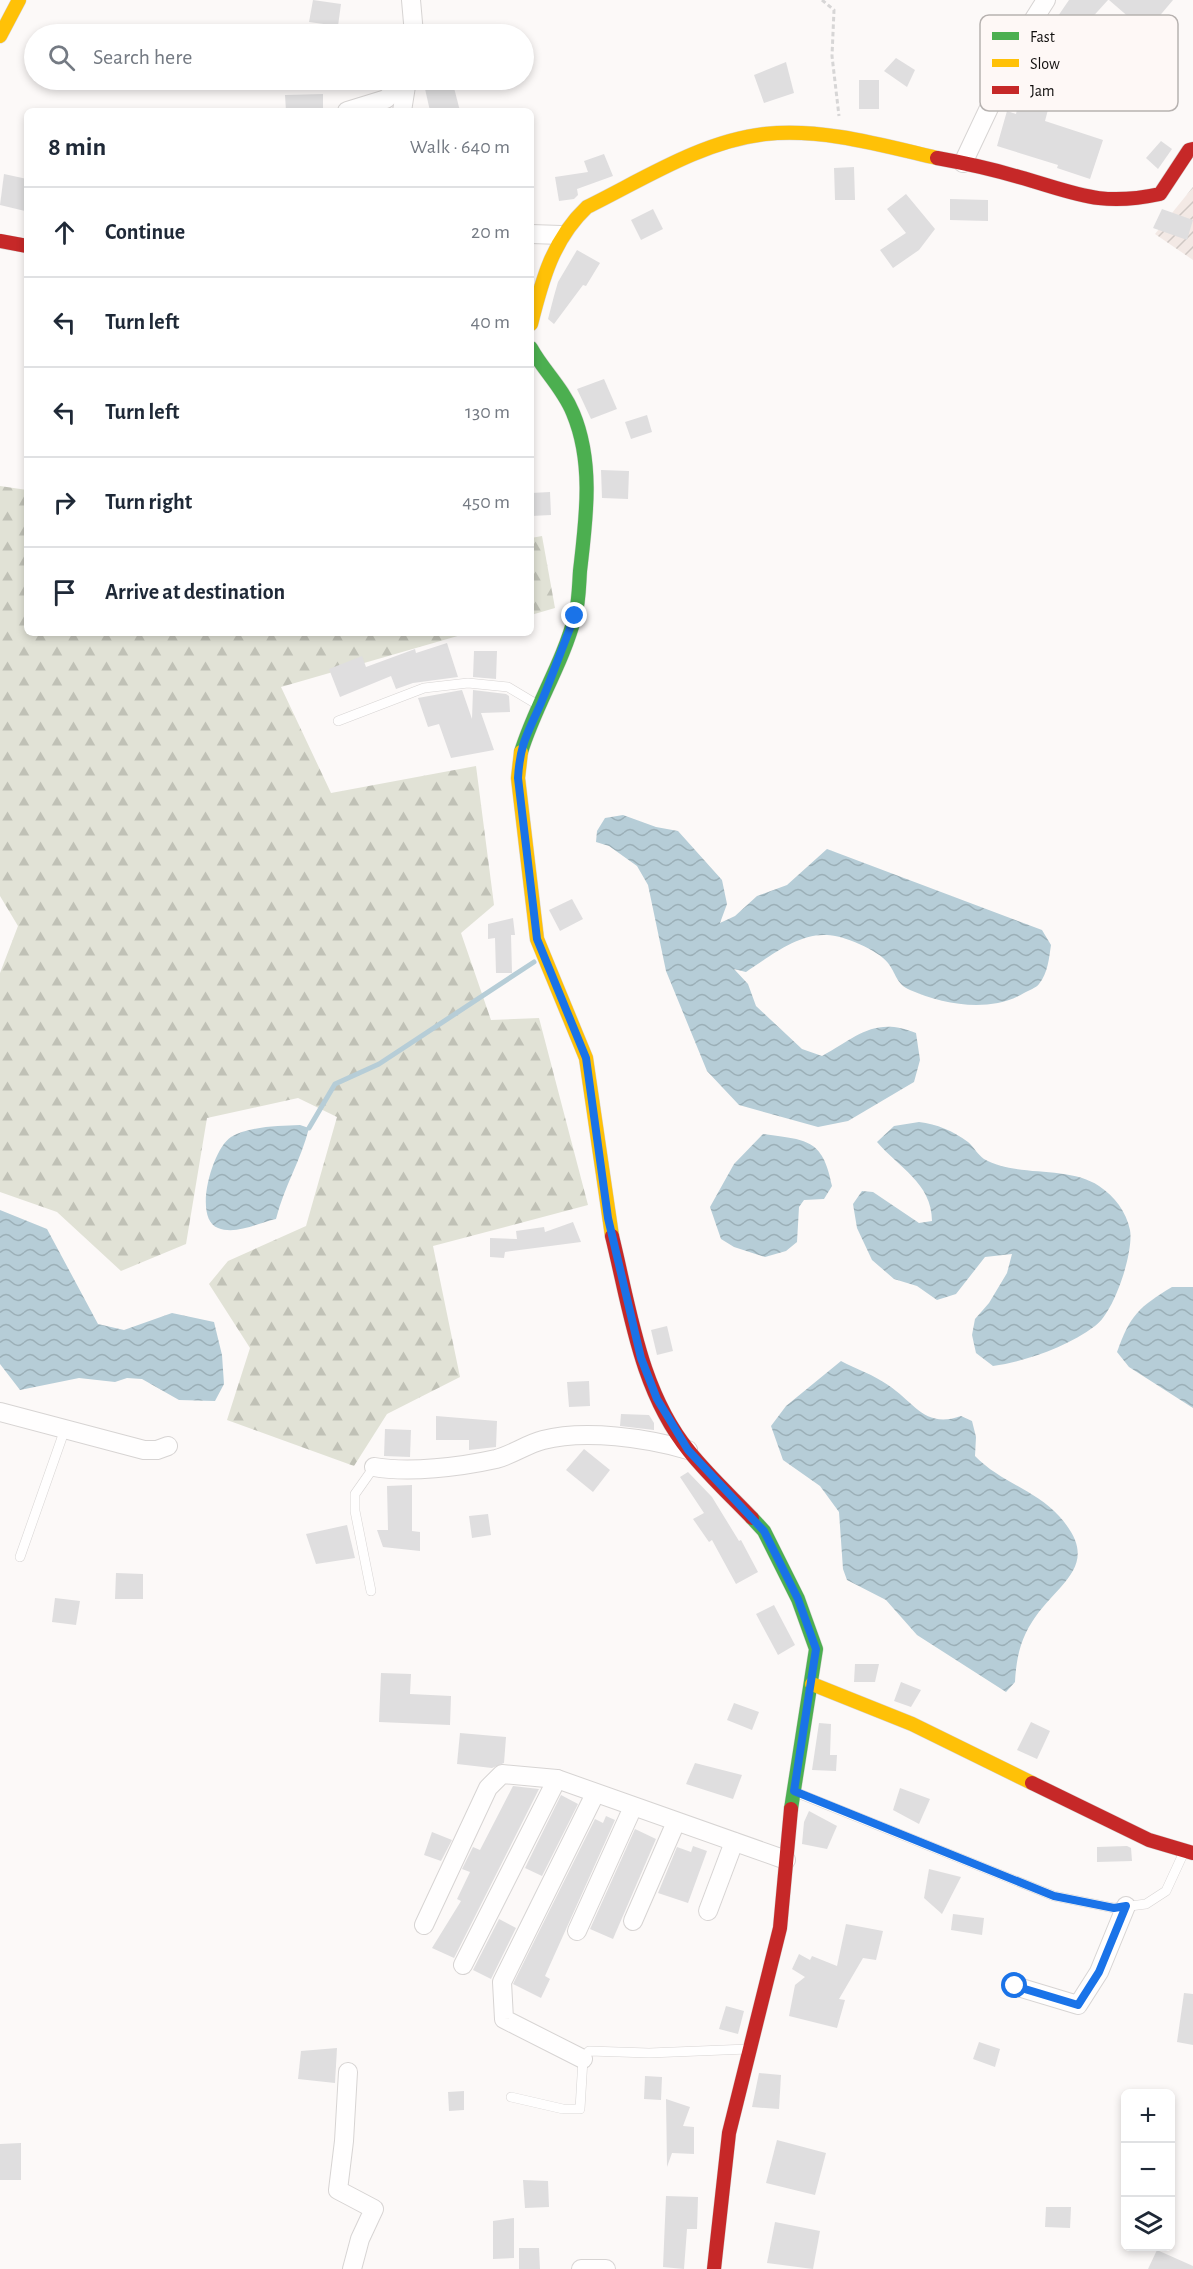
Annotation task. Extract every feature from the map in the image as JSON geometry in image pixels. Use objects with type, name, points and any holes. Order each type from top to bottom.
[{"type":"main road","points":[[0,36],[19,0]]},
{"type":"main road","points":[[534,313],[542,284],[561,235],[575,217],[587,207],[710,149],[762,134],[827,133],[1007,173],[1081,199],[1106,203],[1132,201],[1160,194],[1189,150],[1193,149]]},
{"type":"main road","points":[[0,241],[24,245]]},
{"type":"main road","points":[[534,354],[549,371],[573,412],[585,450],[587,513],[575,616],[540,706],[530,723],[520,755],[518,778],[537,939],[586,1058],[608,1218],[641,1358],[657,1399],[688,1450],[764,1531],[798,1599],[816,1649],[794,1791],[780,1928],[729,2133],[714,2269]]},
{"type":"main road","points":[[812,1684],[912,1724],[1149,1840],[1188,1853]]},
{"type":"street","points":[[411,0],[413,24]]},
{"type":"street","points":[[1037,15],[1046,0]]},
{"type":"street","points":[[357,108],[386,99],[395,90]]},
{"type":"street","points":[[402,108],[405,90]]},
{"type":"street","points":[[963,163],[988,111]]},
{"type":"street","points":[[534,234],[561,235]]},
{"type":"street","points":[[0,1412],[144,1450],[157,1450],[168,1446]]},
{"type":"street","points":[[374,1467],[398,1471],[498,1458],[543,1440],[590,1436],[650,1439],[688,1450]]},
{"type":"street","points":[[424,1925],[488,1788],[502,1774],[556,1779],[786,1860]]},
{"type":"street","points":[[463,1965],[556,1779]]},
{"type":"street","points":[[583,2059],[504,2019],[502,1982],[595,1794]]},
{"type":"street","points":[[577,1930],[633,1807]]},
{"type":"street","points":[[633,1921],[676,1822]]},
{"type":"street","points":[[708,1911],[734,1842]]},
{"type":"street","points":[[1015,1986],[1078,2005],[1099,1972],[1126,1906]]},
{"type":"street","points":[[348,2072],[338,2190],[374,2209],[360,2239],[352,2269]]},
{"type":"street","points":[[581,2269],[606,2269]]},
{"type":"lane","points":[[338,721],[424,688],[468,683],[508,687],[540,706]]},
{"type":"lane","points":[[20,1557],[65,1429]]},
{"type":"lane","points":[[372,1591],[355,1511],[355,1494],[374,1467]]},
{"type":"lane","points":[[794,1791],[1054,1896],[1114,1908],[1146,1904],[1166,1891],[1188,1853]]},
{"type":"lane","points":[[511,2097],[563,2109],[580,2109],[583,2059],[590,2051],[649,2053],[750,2049]]},
{"type":"path","points":[[822,0],[834,10],[832,56],[839,106],[839,136]]},
{"type":"shaded area","points":[[1193,187],[1193,260],[1155,234]]},
{"type":"green space","points":[[0,486],[24,490],[24,636],[458,636],[281,687],[331,793],[476,766],[494,905],[461,933],[491,1020],[539,1018],[588,1205],[433,1246],[460,1377],[387,1414],[354,1466],[227,1420],[250,1348],[209,1284],[228,1261],[306,1226],[337,1117],[298,1098],[207,1118],[186,1244],[121,1271],[57,1212],[0,1192],[0,973],[18,926],[0,896]]},
{"type":"green space","points":[[542,536],[555,608],[534,614],[534,537]]},
{"type":"water","points":[[623,815],[656,827],[678,831],[722,880],[727,904],[720,923],[735,916],[757,896],[787,885],[827,849],[1042,930],[1051,945],[1046,970],[1038,985],[1011,999],[997,1003],[967,1005],[938,1000],[905,988],[883,958],[869,948],[851,940],[816,935],[795,942],[746,972],[734,969],[748,984],[756,1006],[802,1049],[822,1056],[856,1036],[877,1028],[901,1028],[916,1033],[920,1060],[914,1082],[848,1121],[818,1127],[739,1105],[707,1071],[666,971],[648,885],[637,866],[609,846],[596,842],[597,831],[605,818]]},
{"type":"water","points":[[919,1122],[938,1126],[957,1135],[968,1142],[984,1159],[997,1165],[1058,1173],[1087,1180],[1099,1186],[1115,1200],[1123,1211],[1130,1230],[1129,1252],[1115,1296],[1109,1309],[1095,1326],[1084,1334],[1046,1352],[1019,1361],[993,1366],[976,1353],[972,1335],[975,1319],[989,1303],[1007,1273],[1012,1254],[985,1257],[956,1294],[937,1300],[917,1286],[894,1279],[872,1260],[857,1228],[853,1204],[862,1191],[873,1192],[919,1223],[932,1221],[926,1196],[920,1186],[877,1142],[894,1126]]},
{"type":"water","points":[[300,1125],[309,1128],[276,1219],[232,1230],[218,1228],[210,1222],[206,1198],[208,1183],[212,1168],[224,1144],[231,1137],[247,1131],[265,1127]]},
{"type":"water","points":[[763,1134],[801,1140],[818,1150],[828,1170],[832,1186],[824,1199],[804,1200],[799,1207],[797,1242],[786,1251],[765,1257],[734,1247],[721,1239],[710,1207],[734,1164]]},
{"type":"water","points":[[0,1210],[47,1229],[98,1324],[124,1330],[172,1313],[214,1322],[222,1355],[224,1384],[215,1401],[179,1400],[142,1379],[127,1378],[115,1382],[79,1378],[20,1390],[0,1364]]},
{"type":"water","points":[[1172,1287],[1193,1287],[1193,1408],[1129,1367],[1117,1352],[1131,1320],[1151,1300]]},
{"type":"water","points":[[841,1361],[883,1381],[929,1417],[949,1419],[961,1416],[972,1421],[976,1437],[975,1456],[995,1473],[1039,1499],[1059,1516],[1072,1533],[1077,1548],[1077,1561],[1072,1573],[1042,1608],[1024,1636],[1016,1666],[1015,1682],[1006,1692],[917,1635],[886,1600],[847,1580],[843,1569],[839,1512],[820,1486],[783,1460],[771,1426],[786,1406]]},
{"type":"building","points":[[313,0],[341,4],[338,24],[309,22]]},
{"type":"building","points":[[1069,0],[1108,0],[1094,15],[1059,15]]},
{"type":"building","points":[[1109,0],[1173,0],[1160,15],[1126,15]]},
{"type":"building","points":[[896,58],[915,70],[907,87],[884,71]]},
{"type":"building","points":[[786,62],[794,93],[764,103],[754,75]]},
{"type":"building","points":[[859,80],[879,80],[879,109],[859,109]]},
{"type":"building","points":[[425,90],[455,90],[459,108],[429,108]]},
{"type":"building","points":[[323,94],[323,108],[286,108],[285,95]]},
{"type":"building","points":[[1007,111],[1016,114],[1017,111],[1048,111],[1045,121],[1103,140],[1090,179],[1057,168],[1058,165],[997,146]]},
{"type":"building","points":[[1161,141],[1172,149],[1158,169],[1146,158]]},
{"type":"building","points":[[604,154],[613,176],[577,189],[578,195],[574,199],[559,201],[555,177],[588,172],[584,161]]},
{"type":"building","points":[[854,167],[855,200],[835,200],[834,168]]},
{"type":"building","points":[[4,174],[24,178],[24,211],[0,205]]},
{"type":"building","points":[[906,194],[935,229],[919,250],[893,268],[880,250],[906,233],[887,209]]},
{"type":"building","points":[[950,199],[988,200],[988,221],[950,220]]},
{"type":"building","points":[[653,209],[663,229],[641,240],[631,220]]},
{"type":"building","points":[[1162,209],[1193,220],[1187,240],[1153,228]]},
{"type":"building","points":[[577,250],[600,263],[586,286],[583,285],[554,324],[548,319],[558,282]]},
{"type":"building","points":[[604,379],[617,409],[591,419],[577,389]]},
{"type":"building","points":[[647,415],[652,432],[631,439],[625,422]]},
{"type":"building","points":[[601,470],[629,471],[628,499],[602,498]]},
{"type":"building","points":[[550,492],[551,515],[534,516],[534,493]]},
{"type":"building","points":[[447,643],[458,677],[413,683],[396,689],[391,676],[340,697],[329,669],[362,656],[366,667],[415,649],[416,653]]},
{"type":"building","points":[[474,651],[497,651],[496,679],[473,677]]},
{"type":"building","points":[[462,690],[472,719],[473,690],[506,694],[509,696],[510,712],[481,713],[494,750],[451,758],[439,724],[428,727],[418,698]]},
{"type":"building","points":[[572,899],[583,919],[560,931],[549,910]]},
{"type":"building","points":[[513,918],[515,935],[511,935],[512,973],[496,973],[495,938],[488,939],[488,924]]},
{"type":"building","points":[[573,1222],[581,1242],[505,1252],[504,1258],[490,1257],[490,1238],[517,1239],[516,1231],[544,1227],[545,1232]]},
{"type":"building","points":[[667,1326],[673,1351],[657,1355],[651,1330]]},
{"type":"building","points":[[589,1381],[590,1406],[569,1407],[567,1382]]},
{"type":"building","points":[[621,1414],[649,1415],[654,1423],[654,1430],[620,1426]]},
{"type":"building","points":[[436,1416],[497,1421],[496,1447],[469,1450],[469,1440],[436,1440]]},
{"type":"building","points":[[385,1429],[411,1430],[410,1457],[384,1456]]},
{"type":"building","points":[[584,1449],[610,1470],[593,1492],[566,1470]]},
{"type":"building","points":[[688,1472],[712,1497],[739,1541],[741,1540],[758,1572],[736,1584],[712,1540],[709,1542],[693,1519],[704,1513],[680,1477]]},
{"type":"building","points":[[412,1485],[412,1531],[420,1532],[420,1551],[383,1547],[377,1530],[388,1530],[387,1486]]},
{"type":"building","points":[[488,1514],[491,1535],[472,1538],[469,1516]]},
{"type":"building","points":[[347,1525],[355,1558],[316,1564],[306,1534]]},
{"type":"building","points":[[116,1573],[143,1574],[143,1599],[115,1599]]},
{"type":"building","points":[[55,1598],[80,1601],[76,1625],[52,1622]]},
{"type":"building","points":[[774,1605],[795,1645],[778,1655],[756,1614]]},
{"type":"building","points":[[855,1664],[879,1664],[875,1682],[854,1682]]},
{"type":"building","points":[[381,1673],[411,1674],[410,1694],[451,1696],[450,1725],[379,1722]]},
{"type":"building","points":[[901,1682],[921,1690],[911,1707],[894,1701]]},
{"type":"building","points":[[734,1703],[759,1712],[752,1730],[727,1720]]},
{"type":"building","points":[[1031,1722],[1050,1731],[1037,1759],[1017,1750]]},
{"type":"building","points":[[819,1723],[831,1724],[830,1755],[837,1755],[836,1771],[812,1770]]},
{"type":"building","points":[[460,1733],[506,1737],[504,1763],[492,1768],[457,1764]]},
{"type":"building","points":[[695,1763],[742,1775],[733,1799],[686,1784]]},
{"type":"building","points":[[513,1786],[539,1789],[454,1958],[432,1948],[461,1901],[457,1899],[470,1872],[462,1869],[473,1847],[480,1850]]},
{"type":"building","points":[[900,1788],[930,1799],[919,1824],[893,1810]]},
{"type":"building","points":[[561,1795],[578,1804],[542,1876],[525,1868]]},
{"type":"building","points":[[809,1811],[837,1826],[827,1849],[802,1844],[804,1822]]},
{"type":"building","points":[[606,1816],[615,1820],[545,1976],[550,1979],[541,1998],[513,1984],[595,1819],[603,1823]]},
{"type":"building","points":[[635,1829],[656,1839],[613,1939],[590,1929]]},
{"type":"building","points":[[432,1832],[452,1840],[441,1861],[424,1855]]},
{"type":"building","points":[[693,1846],[707,1851],[688,1903],[658,1893],[677,1847],[691,1852]]},
{"type":"building","points":[[1127,1846],[1131,1848],[1132,1861],[1097,1862],[1097,1847]]},
{"type":"building","points":[[929,1869],[961,1877],[942,1914],[924,1898]]},
{"type":"building","points":[[953,1914],[984,1918],[982,1935],[951,1930]]},
{"type":"building","points":[[499,1919],[516,1928],[491,1979],[473,1970]]},
{"type":"building","points":[[846,1924],[883,1931],[876,1960],[863,1958],[839,1999],[845,2000],[837,2028],[789,2016],[795,1985],[805,1977],[792,1969],[799,1954],[810,1960],[812,1956],[837,1966]]},
{"type":"building","points":[[1184,1993],[1193,1994],[1193,2045],[1177,2042]]},
{"type":"building","points":[[726,2006],[744,2011],[738,2034],[719,2029]]},
{"type":"building","points":[[979,2042],[1000,2049],[995,2067],[973,2059]]},
{"type":"building","points":[[337,2048],[335,2083],[298,2079],[301,2051]]},
{"type":"building","points":[[759,2073],[781,2075],[779,2109],[752,2107]]},
{"type":"building","points":[[645,2076],[662,2077],[661,2100],[644,2099]]},
{"type":"building","points":[[464,2091],[464,2110],[449,2111],[448,2092]]},
{"type":"building","points":[[666,2099],[690,2107],[683,2126],[694,2127],[694,2154],[672,2153],[667,2167]]},
{"type":"building","points":[[777,2140],[826,2153],[815,2195],[766,2183]]},
{"type":"building","points":[[21,2143],[21,2180],[0,2180],[0,2144]]},
{"type":"building","points":[[523,2180],[548,2181],[549,2207],[525,2208]]},
{"type":"building","points":[[666,2196],[698,2197],[697,2229],[687,2229],[684,2269],[663,2267]]},
{"type":"building","points":[[1046,2207],[1071,2207],[1070,2228],[1045,2227]]},
{"type":"building","points":[[514,2218],[514,2258],[493,2259],[493,2221]]},
{"type":"building","points":[[775,2222],[820,2231],[813,2269],[767,2263]]},
{"type":"building","points":[[519,2248],[539,2248],[540,2269],[519,2269]]},
{"type":"building","points":[[1157,2251],[1193,2266],[1193,2269],[1148,2269]]},
{"type":"waterway","points":[[309,1128],[335,1084],[379,1064],[534,962]]},
{"type":"traffic: fast","points":[[521,752],[575,616],[579,594],[587,491],[584,451],[573,413],[564,395],[534,353]]},
{"type":"traffic: fast","points":[[752,1518],[764,1531],[798,1599],[816,1649],[791,1809]]},
{"type":"traffic: slow","points":[[0,36],[19,0]]},
{"type":"traffic: slow","points":[[534,313],[557,246],[575,219],[587,207],[695,153],[742,138],[765,134],[808,133],[873,143],[937,158]]},
{"type":"traffic: slow","points":[[521,752],[518,778],[537,939],[586,1058],[612,1236]]},
{"type":"traffic: slow","points":[[812,1684],[912,1724],[1032,1783]]},
{"type":"traffic: jam","points":[[937,158],[999,171],[1073,193],[1104,199],[1120,199],[1160,194],[1189,150],[1193,149]]},
{"type":"traffic: jam","points":[[0,241],[24,245]]},
{"type":"traffic: jam","points":[[612,1236],[631,1320],[648,1376],[659,1402],[672,1428],[689,1451],[752,1518]]},
{"type":"traffic: jam","points":[[1032,1783],[1149,1840],[1193,1853]]},
{"type":"traffic: jam","points":[[714,2269],[729,2133],[780,1928],[791,1809]]},
{"type":"route","points":[[575,616],[540,706],[530,723],[520,755],[518,778],[537,939],[586,1058],[608,1218],[641,1358],[657,1399],[688,1450],[764,1531],[798,1599],[816,1649],[794,1791],[1054,1896],[1114,1908],[1126,1906],[1099,1972],[1078,2005],[1015,1986]]}]
